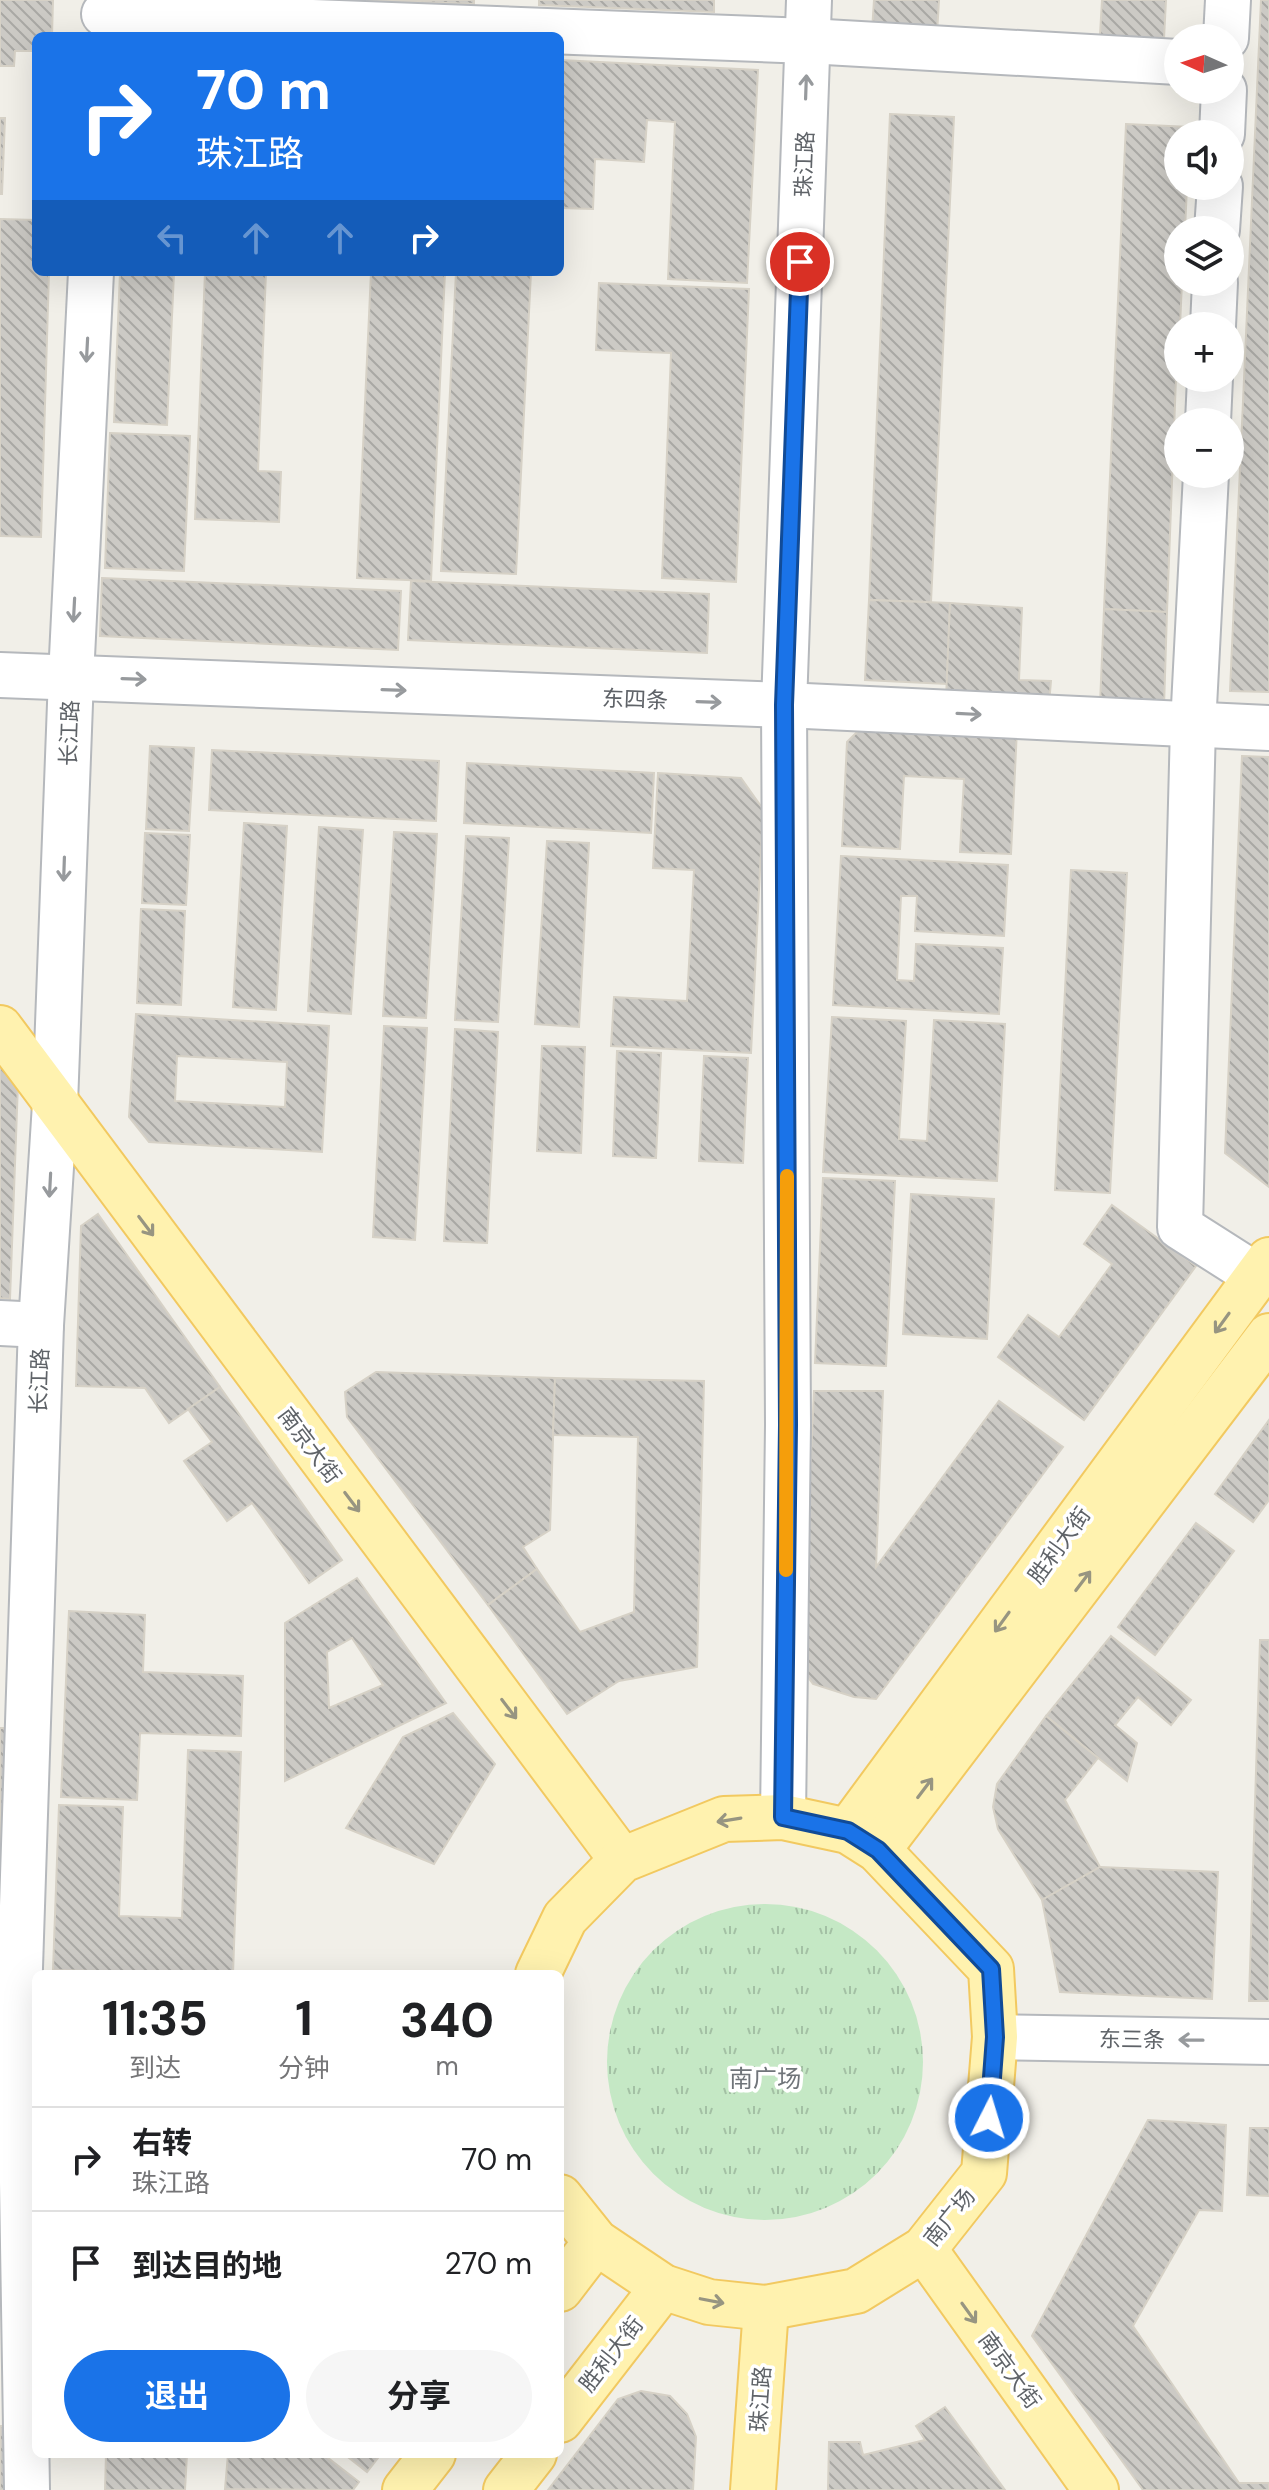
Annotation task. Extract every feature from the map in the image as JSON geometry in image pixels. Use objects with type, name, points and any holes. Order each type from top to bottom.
[{"type":"main road","name":"南京大街","points":[[0,1028],[622,1860]]},
{"type":"main road","name":"胜利大街","points":[[863,1840],[1263,1268]]},
{"type":"main road","name":"胜利大街","points":[[863,1840],[1269,1336]]},
{"type":"main road","points":[[540,1970],[565,1918],[622,1860],[724,1819],[783,1817],[863,1840]]},
{"type":"main road","name":"南广场","points":[[564,2202],[596,2242],[663,2287],[709,2302],[766,2308],[856,2291],[924,2249],[984,2173],[995,2037],[991,1969],[863,1840]]},
{"type":"main road","points":[[564,2284],[596,2242]]},
{"type":"main road","name":"南京大街","points":[[924,2249],[1096,2490]]},
{"type":"main road","name":"胜利大街","points":[[564,2415],[663,2287]]},
{"type":"main road","name":"珠江路","points":[[753,2490],[766,2308]]},
{"type":"main road","points":[[405,2490],[430,2458]]},
{"type":"main road","points":[[506,2490],[531,2458]]},
{"type":"street","points":[[1227,24],[1228,0]]},
{"type":"street","points":[[103,17],[809,21],[1164,60]]},
{"type":"street","name":"珠江路","points":[[783,1817],[788,1425],[784,705],[809,21]]},
{"type":"street","name":"长江路","points":[[27,2490],[18,1998],[21,1324],[55,1104],[71,677],[91,276]]},
{"type":"street","points":[[1205,488],[1193,726],[1180,1227],[1263,1268]]},
{"type":"street","name":"东四条","points":[[0,675],[784,705],[1269,728]]},
{"type":"street","name":"东三条","points":[[995,2037],[1269,2042]]},
{"type":"green space","points":[[781,1904],[840,1922],[877,1950],[897,1974],[911,2001],[923,2046],[923,2078],[911,2123],[897,2150],[877,2174],[853,2194],[826,2208],[781,2220],[749,2220],[690,2202],[653,2174],[633,2150],[619,2123],[610,2093],[607,2046],[625,1987],[653,1950],[677,1930],[704,1916],[734,1907]]},
{"type":"building","points":[[0,0],[53,0],[52,32],[32,32],[32,51],[15,51],[14,66],[0,66]]},
{"type":"building","points":[[367,0],[474,0],[474,4]]},
{"type":"building","points":[[539,0],[714,0],[714,12],[539,5]]},
{"type":"building","points":[[874,0],[939,0],[937,34],[872,31]]},
{"type":"building","points":[[1102,0],[1166,0],[1164,39],[1100,35]]},
{"type":"building","points":[[1261,0],[1269,0],[1269,692],[1230,691],[1239,488],[1244,488],[1244,379]]},
{"type":"building","points":[[564,60],[758,70],[747,283],[668,279],[675,122],[647,120],[644,162],[595,159],[593,209],[564,208]]},
{"type":"building","points":[[890,114],[954,117],[931,602],[869,600]]},
{"type":"building","points":[[0,118],[5,118],[2,194],[0,194]]},
{"type":"building","points":[[1126,124],[1164,126],[1164,200],[1186,200],[1186,216],[1164,216],[1164,296],[1181,296],[1181,312],[1164,312],[1164,392],[1175,392],[1175,408],[1164,408],[1164,488],[1172,488],[1167,612],[1104,609]]},
{"type":"building","points":[[0,219],[32,220],[32,276],[49,276],[41,537],[0,536]]},
{"type":"building","points":[[120,276],[174,276],[167,425],[114,422]]},
{"type":"building","points":[[205,276],[266,276],[258,471],[281,472],[279,522],[195,519]]},
{"type":"building","points":[[371,276],[445,276],[431,581],[357,578]]},
{"type":"building","points":[[456,276],[531,276],[516,574],[441,571]]},
{"type":"building","points":[[599,283],[749,289],[736,582],[662,578],[671,353],[596,350]]},
{"type":"building","points":[[110,433],[190,436],[184,571],[105,568]]},
{"type":"building","points":[[102,578],[401,591],[398,650],[100,636]]},
{"type":"building","points":[[411,581],[709,594],[707,653],[408,640]]},
{"type":"building","points":[[869,600],[950,603],[947,684],[865,680]]},
{"type":"building","points":[[950,603],[1022,608],[1019,680],[1051,681],[1049,704],[946,699]]},
{"type":"building","points":[[1104,609],[1167,612],[1164,707],[1100,704]]},
{"type":"building","points":[[867,722],[1017,729],[1011,854],[960,852],[964,779],[904,776],[900,849],[842,846],[847,742]]},
{"type":"building","points":[[150,746],[194,748],[189,831],[146,829]]},
{"type":"building","points":[[212,750],[439,761],[436,821],[209,810]]},
{"type":"building","points":[[1242,756],[1269,757],[1269,1187],[1225,1153]]},
{"type":"building","points":[[467,763],[654,773],[651,833],[464,823]]},
{"type":"building","points":[[658,773],[741,778],[763,809],[751,1053],[611,1046],[614,997],[687,1001],[694,870],[653,868]]},
{"type":"building","points":[[244,823],[287,826],[276,1010],[233,1007]]},
{"type":"building","points":[[319,827],[363,830],[351,1014],[308,1011]]},
{"type":"building","points":[[394,832],[437,834],[426,1018],[383,1016]]},
{"type":"building","points":[[145,833],[190,835],[186,905],[142,903]]},
{"type":"building","points":[[466,836],[509,838],[498,1022],[455,1020]]},
{"type":"building","points":[[547,841],[589,843],[579,1027],[535,1024]]},
{"type":"building","points":[[841,856],[1008,865],[1004,936],[915,931],[917,896],[901,896],[897,980],[914,981],[916,944],[1003,948],[999,1014],[833,1005]]},
{"type":"building","points":[[1071,870],[1127,873],[1110,1193],[1055,1190]]},
{"type":"building","points":[[141,909],[185,911],[181,1005],[137,1003]]},
{"type":"building","points":[[136,1014],[329,1026],[322,1152],[149,1142],[129,1117]],"holes":[[[177,1056],[287,1062],[285,1107],[175,1101]]]},
{"type":"building","points":[[832,1017],[906,1021],[899,1139],[927,1141],[934,1020],[1005,1024],[997,1181],[823,1172]]},
{"type":"building","points":[[384,1026],[427,1028],[415,1240],[373,1237]]},
{"type":"building","points":[[455,1029],[498,1032],[487,1243],[444,1241]]},
{"type":"building","points":[[542,1046],[585,1047],[581,1153],[537,1151]]},
{"type":"building","points":[[617,1051],[661,1053],[656,1158],[613,1156]]},
{"type":"building","points":[[704,1056],[748,1058],[743,1163],[699,1161]]},
{"type":"building","points":[[0,1058],[18,1083],[10,1299],[0,1298]]},
{"type":"building","points":[[823,1178],[895,1181],[886,1366],[815,1363]]},
{"type":"building","points":[[911,1194],[994,1199],[987,1339],[903,1334]]},
{"type":"building","points":[[1112,1205],[1196,1266],[1084,1420],[998,1357],[1028,1315],[1059,1337],[1112,1264],[1084,1244]]},
{"type":"building","points":[[98,1214],[220,1387],[169,1423],[145,1388],[76,1386],[81,1226]]},
{"type":"building","points":[[376,1372],[555,1378],[550,1530],[523,1547],[537,1569],[488,1605],[347,1417],[345,1392]]},
{"type":"building","points":[[555,1378],[704,1381],[697,1667],[619,1681],[567,1714],[488,1605],[537,1569],[580,1632],[634,1612],[638,1437],[553,1435]]},
{"type":"building","points":[[220,1387],[342,1560],[309,1583],[252,1503],[227,1521],[184,1461],[212,1442],[188,1409]]},
{"type":"building","points":[[814,1391],[883,1391],[876,1567],[999,1401],[1063,1447],[876,1699],[854,1697],[813,1684],[801,1668]]},
{"type":"building","points":[[1269,1420],[1269,1500],[1253,1522],[1215,1494]]},
{"type":"building","points":[[1196,1523],[1234,1551],[1155,1655],[1118,1627]]},
{"type":"building","points":[[357,1578],[446,1703],[285,1781],[285,1623]],"holes":[[[352,1638],[383,1685],[329,1708],[327,1652]]]},
{"type":"building","points":[[69,1611],[145,1615],[143,1672],[243,1676],[241,1736],[140,1733],[137,1800],[61,1797]]},
{"type":"building","points":[[1111,1636],[1191,1700],[1171,1725],[1138,1697],[1115,1725],[1137,1743],[1127,1781],[1046,1716]]},
{"type":"building","points":[[1260,1640],[1269,1640],[1269,2001],[1249,2001]]},
{"type":"building","points":[[453,1713],[495,1764],[434,1864],[346,1828],[403,1737]]},
{"type":"building","points":[[1046,1716],[1098,1758],[1065,1800],[1100,1867],[1042,1900],[998,1829],[993,1807],[997,1784]]},
{"type":"building","points":[[0,1728],[7,1728],[0,1942]]},
{"type":"building","points":[[188,1750],[241,1752],[233,1970],[53,1970],[59,1805],[123,1807],[119,1916],[182,1918]]},
{"type":"building","points":[[1100,1867],[1218,1872],[1212,1999],[1060,1992],[1042,1900]]},
{"type":"building","points":[[1148,2120],[1226,2125],[1222,2211],[1199,2210],[1133,2326],[1239,2483],[1269,2483],[1269,2490],[1143,2490],[1032,2336]]},
{"type":"building","points":[[1250,2128],[1269,2128],[1269,2196],[1247,2195]]},
{"type":"building","points":[[641,2391],[670,2396],[687,2414],[696,2437],[693,2490],[548,2490],[618,2399]]},
{"type":"building","points":[[945,2407],[1005,2490],[828,2490],[829,2442],[860,2442],[863,2455],[925,2440],[916,2426]]},
{"type":"building","points":[[0,2426],[10,2426],[7,2490],[0,2490]]},
{"type":"building","points":[[106,2458],[187,2458],[185,2490],[105,2490]]},
{"type":"building","points":[[228,2458],[328,2458],[359,2482],[353,2490],[225,2489]]},
{"type":"building","points":[[349,2458],[378,2458],[367,2472]]},
{"type":"slow traffic","points":[[786,1570],[787,1176]]},
{"type":"district","name":"南广场","points":[[765,2079]]},
{"type":"route","points":[[800,262],[784,705],[788,1425],[783,1817],[848,1831],[878,1850],[991,1969],[995,2037],[989,2118]]}]
